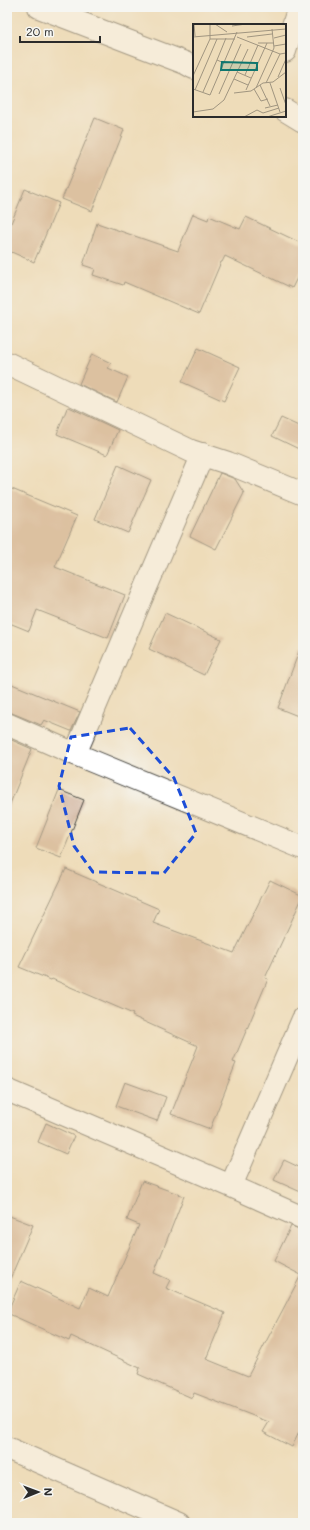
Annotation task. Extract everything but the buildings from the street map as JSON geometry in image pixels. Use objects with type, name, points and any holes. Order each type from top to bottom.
[{"type":"street","points":[[39,7],[185,63],[193,67]]},
{"type":"street","points":[[286,48],[300,7]]},
{"type":"street","points":[[286,111],[303,121]]},
{"type":"street","points":[[7,363],[177,444],[303,494]]},
{"type":"street","points":[[75,754],[203,454]]},
{"type":"street","points":[[7,724],[75,754],[303,848]]},
{"type":"street","points":[[231,1186],[303,1019]]},
{"type":"street","points":[[7,1090],[303,1218]]},
{"type":"street","points":[[7,1448],[179,1523]]},
{"type":"highlighted area","points":[[130,728],[174,778],[196,833],[164,873],[93,872],[74,846],[59,786],[71,737]]}]
